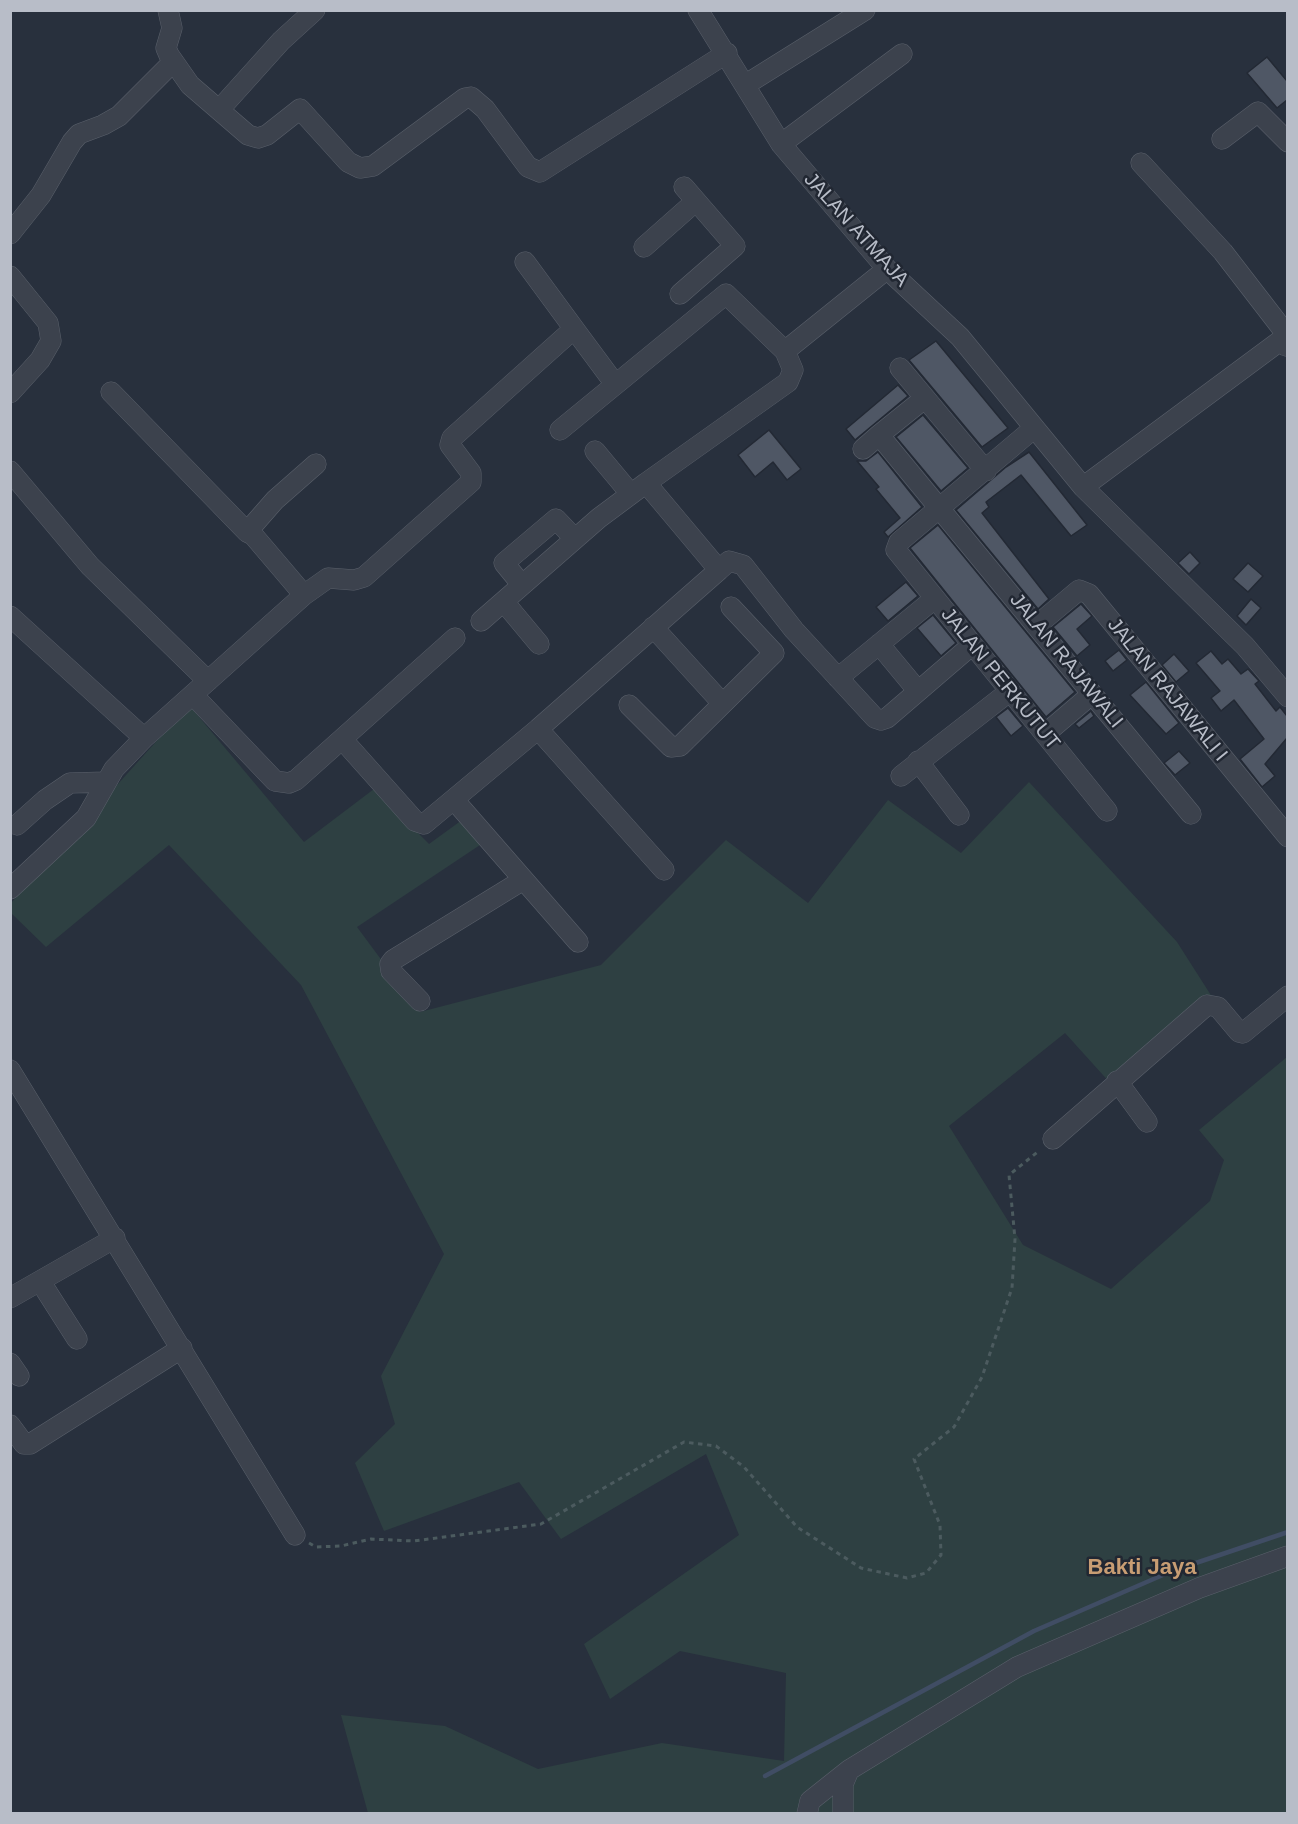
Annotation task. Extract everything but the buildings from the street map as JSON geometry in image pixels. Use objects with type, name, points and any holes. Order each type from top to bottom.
[{"type":"street","points":[[168,10],[172,28],[166,48],[173,62],[190,85],[248,135],[258,138],[267,135],[300,109],[348,162],[360,168],[373,166],[465,98],[471,97],[484,109],[528,167],[540,172],[727,53]]},
{"type":"street","name":"JALAN ATMAJA","points":[[698,10],[727,53],[781,144],[886,269],[960,337],[1033,429],[1083,487],[1245,646],[1287,697]]},
{"type":"street","points":[[745,86],[865,10]]},
{"type":"street","points":[[219,110],[281,41],[312,11]]},
{"type":"street","points":[[781,144],[902,54]]},
{"type":"street","points":[[10,234],[41,195],[72,141],[79,134],[104,125],[119,116],[173,62]]},
{"type":"street","points":[[1222,139],[1258,111],[1287,142]]},
{"type":"street","points":[[1141,163],[1223,252],[1287,335],[1287,352]]},
{"type":"street","points":[[644,247],[690,194],[735,246],[680,294]]},
{"type":"street","points":[[525,262],[615,384]]},
{"type":"street","points":[[785,351],[886,269]]},
{"type":"street","points":[[481,621],[575,539],[638,488],[788,382],[793,370],[785,351],[726,294],[708,270]]},
{"type":"street","points":[[10,276],[48,323],[51,341],[39,360],[10,393]]},
{"type":"street","points":[[560,430],[726,294]]},
{"type":"street","points":[[10,889],[86,818],[106,782],[144,738],[304,595],[328,578],[354,580],[364,577],[471,482],[471,473],[450,445],[452,438],[575,330]]},
{"type":"street","points":[[1083,487],[1287,335]]},
{"type":"street","points":[[900,368],[986,471]]},
{"type":"street","points":[[111,392],[247,532],[253,535],[304,595]]},
{"type":"street","points":[[863,449],[925,398]]},
{"type":"street","points":[[940,509],[1033,429]]},
{"type":"street","name":"JALAN RAJAWALI","points":[[879,435],[1191,814]]},
{"type":"street","points":[[595,451],[638,488],[719,570]]},
{"type":"street","points":[[247,532],[275,500],[316,464]]},
{"type":"street","points":[[10,471],[90,566],[208,681]]},
{"type":"street","name":"JALAN PERKUTUT","points":[[940,509],[897,546],[897,554],[1107,811]]},
{"type":"street","points":[[522,585],[504,562],[556,519],[575,539]]},
{"type":"street","points":[[342,739],[420,824],[429,822],[729,561],[743,565],[794,630],[875,718],[881,720],[918,692],[972,645]]},
{"type":"street","name":"JALAN RAJAWALI I","points":[[1036,626],[1079,590],[1089,594],[1287,837]]},
{"type":"street","points":[[838,678],[934,599]]},
{"type":"street","points":[[504,602],[539,644]]},
{"type":"street","points":[[629,705],[671,747],[676,748],[774,653],[731,607]]},
{"type":"street","points":[[10,616],[144,738]]},
{"type":"street","points":[[653,627],[722,703]]},
{"type":"street","points":[[193,695],[275,781],[282,784],[296,780],[455,638]]},
{"type":"street","points":[[879,644],[918,692]]},
{"type":"street","points":[[901,776],[1010,691]]},
{"type":"street","points":[[1045,734],[1092,694]]},
{"type":"street","points":[[538,729],[664,870]]},
{"type":"street","points":[[918,762],[959,814]]},
{"type":"street","points":[[13,825],[70,783],[106,782]]},
{"type":"street","points":[[455,801],[578,942]]},
{"type":"street","points":[[420,1001],[391,971],[390,964],[393,960],[523,880]]},
{"type":"street","points":[[1053,1139],[1207,1005],[1218,1007],[1239,1032],[1244,1033],[1287,996]]},
{"type":"street","points":[[10,1070],[17,1095],[115,1238],[295,1535]]},
{"type":"street","points":[[1117,1081],[1147,1122]]},
{"type":"street","points":[[10,1298],[115,1238]]},
{"type":"street","points":[[40,1281],[77,1339]]},
{"type":"street","points":[[10,1425],[24,1444],[30,1444],[182,1348]]},
{"type":"street","points":[[807,1814],[810,1801],[849,1770],[1017,1667],[1199,1588],[1287,1556]]},
{"type":"street","points":[[843,1814],[843,1784],[849,1770]]},
{"type":"path","points":[[295,1535],[316,1547],[341,1546],[371,1539],[414,1541],[541,1524],[684,1442],[716,1446],[744,1467],[796,1527],[861,1568],[907,1578],[927,1573],[940,1555],[940,1525],[914,1459],[954,1427],[982,1377],[1012,1288],[1015,1239],[1009,1175],[1053,1139]]},
{"type":"shaded area","points":[[189,705],[304,842],[374,789],[429,844],[462,820],[483,843],[357,927],[420,1012],[601,965],[726,840],[808,903],[888,800],[961,853],[1029,782],[1177,942],[1214,1000],[1112,1085],[1065,1033],[949,1126],[1023,1245],[1111,1289],[1210,1201],[1224,1160],[1199,1130],[1287,1057],[1287,1813],[368,1813],[341,1715],[445,1726],[538,1769],[662,1743],[784,1761],[786,1673],[680,1651],[610,1699],[584,1644],[739,1535],[706,1454],[561,1539],[519,1482],[384,1531],[355,1463],[395,1424],[381,1376],[444,1254],[301,985],[169,845],[46,947],[11,913],[11,903]]},
{"type":"waterway","points":[[765,1776],[1034,1631],[1172,1571],[1288,1532]]},
{"type":"district","name":"Bakti Jaya","points":[[1142,1568]]}]
